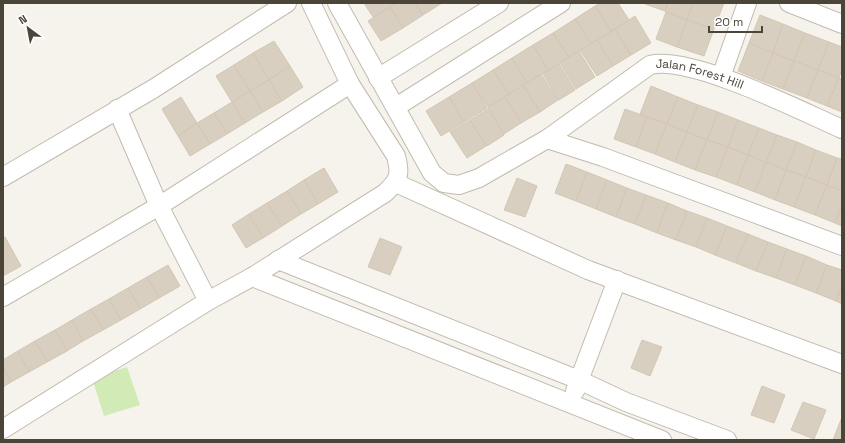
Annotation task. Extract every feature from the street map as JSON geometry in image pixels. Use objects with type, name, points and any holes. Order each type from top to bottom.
[{"type":"street","points":[[3,177],[153,89],[287,3]]},
{"type":"street","points":[[3,429],[208,301],[252,277],[385,193],[396,183],[400,170],[396,156],[350,84],[311,3]]},
{"type":"street","name":"Jalan Forest Hill","points":[[337,3],[432,173],[444,183],[458,185],[479,178],[547,139],[650,66],[660,63],[720,77],[842,129]]},
{"type":"street","points":[[378,78],[499,3]]},
{"type":"street","points":[[396,107],[560,3]]},
{"type":"street","points":[[720,77],[747,3]]},
{"type":"street","points":[[789,3],[841,19]]},
{"type":"street","points":[[3,297],[159,206],[350,84]]},
{"type":"street","points":[[117,109],[159,206],[208,301]]},
{"type":"street","points":[[547,139],[603,157],[842,246]]},
{"type":"street","points":[[396,183],[588,270],[842,364]]},
{"type":"street","points":[[278,260],[579,380],[626,402],[727,440]]},
{"type":"street","points":[[252,277],[662,440]]},
{"type":"street","points":[[570,403],[617,280]]},
{"type":"green space","points":[[127,367],[140,405],[104,416],[92,378]]},
{"type":"building","points":[[364,3],[394,3],[395,4],[373,17]]},
{"type":"building","points":[[396,3],[415,3],[423,15],[403,28],[390,7]]},
{"type":"building","points":[[415,3],[442,3],[423,15]]},
{"type":"building","points":[[601,3],[618,3],[629,20],[611,31],[595,6]]},
{"type":"building","points":[[668,3],[665,11],[645,4]]},
{"type":"building","points":[[668,3],[693,3],[687,20],[665,11]]},
{"type":"building","points":[[693,3],[724,3],[714,29],[687,20]]},
{"type":"building","points":[[595,6],[611,31],[591,44],[575,19]]},
{"type":"building","points":[[390,7],[403,28],[381,41],[368,21]]},
{"type":"building","points":[[666,12],[687,20],[677,47],[656,39]]},
{"type":"building","points":[[760,15],[783,24],[773,53],[749,43]]},
{"type":"building","points":[[635,16],[651,43],[631,55],[615,29]]},
{"type":"building","points":[[575,19],[591,44],[569,57],[553,33]]},
{"type":"building","points":[[687,20],[714,29],[704,56],[677,47]]},
{"type":"building","points":[[783,24],[805,33],[794,61],[773,53]]},
{"type":"building","points":[[615,29],[631,55],[613,66],[597,40]]},
{"type":"building","points":[[553,33],[569,57],[548,70],[533,45]]},
{"type":"building","points":[[805,33],[829,42],[818,70],[794,61]]},
{"type":"building","points":[[597,40],[613,66],[597,76],[580,50]]},
{"type":"building","points":[[274,41],[290,66],[269,80],[253,53]]},
{"type":"building","points":[[829,42],[842,47],[842,69],[839,78],[818,70]]},
{"type":"building","points":[[749,43],[773,53],[762,81],[738,71]]},
{"type":"building","points":[[533,45],[548,70],[527,83],[512,58]]},
{"type":"building","points":[[579,51],[595,77],[576,89],[560,63]]},
{"type":"building","points":[[253,53],[269,80],[250,91],[234,65]]},
{"type":"building","points":[[773,53],[794,61],[783,89],[762,81]]},
{"type":"building","points":[[512,58],[527,83],[509,94],[493,70]]},
{"type":"building","points":[[794,61],[818,70],[807,98],[783,89]]},
{"type":"building","points":[[559,64],[575,90],[559,100],[543,74]]},
{"type":"building","points":[[234,65],[250,91],[232,102],[216,76]]},
{"type":"building","points":[[290,66],[303,87],[282,101],[269,80]]},
{"type":"building","points":[[493,70],[509,94],[488,107],[472,83]]},
{"type":"building","points":[[818,70],[839,78],[827,106],[807,98]]},
{"type":"building","points":[[541,74],[558,100],[540,112],[523,85]]},
{"type":"building","points":[[839,78],[842,79],[842,112],[827,106]]},
{"type":"building","points":[[269,80],[282,101],[263,112],[250,91]]},
{"type":"building","points":[[472,83],[487,108],[464,122],[449,97]]},
{"type":"building","points":[[523,85],[540,112],[521,123],[505,97]]},
{"type":"building","points":[[651,86],[678,97],[667,124],[640,114]]},
{"type":"building","points":[[250,91],[263,112],[245,123],[232,102]]},
{"type":"building","points":[[181,97],[197,123],[178,136],[162,109]]},
{"type":"building","points":[[449,97],[464,122],[441,136],[426,111]]},
{"type":"building","points":[[505,97],[521,123],[504,134],[488,107]]},
{"type":"building","points":[[678,97],[698,105],[687,132],[667,124]]},
{"type":"building","points":[[232,102],[245,123],[227,134],[214,113]]},
{"type":"building","points":[[698,105],[718,112],[707,140],[687,132]]},
{"type":"building","points":[[488,109],[504,135],[487,146],[470,120]]},
{"type":"building","points":[[625,109],[647,117],[636,147],[614,139]]},
{"type":"building","points":[[718,112],[738,120],[728,147],[707,140]]},
{"type":"building","points":[[214,113],[227,134],[210,144],[197,123]]},
{"type":"building","points":[[647,117],[667,124],[655,154],[636,147]]},
{"type":"building","points":[[470,120],[486,146],[467,158],[450,132]]},
{"type":"building","points":[[738,120],[759,128],[748,155],[728,147]]},
{"type":"building","points":[[197,123],[210,144],[190,156],[178,136]]},
{"type":"building","points":[[667,124],[687,132],[675,162],[655,154]]},
{"type":"building","points":[[759,128],[777,135],[766,162],[748,155]]},
{"type":"building","points":[[687,132],[707,140],[695,170],[675,162]]},
{"type":"building","points":[[777,135],[797,142],[786,170],[766,162]]},
{"type":"building","points":[[707,140],[728,147],[716,177],[695,170]]},
{"type":"building","points":[[797,142],[816,150],[806,177],[786,170]]},
{"type":"building","points":[[728,147],[748,155],[737,185],[716,177]]},
{"type":"building","points":[[816,150],[837,158],[827,185],[806,177]]},
{"type":"building","points":[[748,155],[766,162],[755,192],[737,185]]},
{"type":"building","points":[[837,158],[842,159],[842,191],[827,185]]},
{"type":"building","points":[[766,162],[786,170],[775,200],[755,192]]},
{"type":"building","points":[[566,164],[587,172],[576,201],[555,193]]},
{"type":"building","points":[[324,168],[338,192],[318,204],[304,180]]},
{"type":"building","points":[[786,170],[806,177],[794,207],[775,200]]},
{"type":"building","points":[[587,172],[607,180],[596,209],[576,201]]},
{"type":"building","points":[[806,177],[827,185],[815,215],[794,207]]},
{"type":"building","points":[[517,178],[537,186],[525,217],[504,210]]},
{"type":"building","points":[[304,180],[318,204],[301,214],[287,191]]},
{"type":"building","points":[[607,180],[627,188],[616,217],[596,209]]},
{"type":"building","points":[[827,185],[842,191],[842,205],[835,223],[815,215]]},
{"type":"building","points":[[627,188],[646,195],[635,224],[616,217]]},
{"type":"building","points":[[287,191],[301,214],[282,226],[267,203]]},
{"type":"building","points":[[646,195],[668,203],[657,233],[635,224]]},
{"type":"building","points":[[267,203],[282,226],[263,238],[249,214]]},
{"type":"building","points":[[668,203],[687,211],[676,240],[657,233]]},
{"type":"building","points":[[842,205],[842,226],[835,223]]},
{"type":"building","points":[[687,211],[707,218],[696,247],[676,240]]},
{"type":"building","points":[[249,214],[263,238],[246,248],[232,225]]},
{"type":"building","points":[[707,218],[727,226],[715,255],[696,247]]},
{"type":"building","points":[[727,226],[748,234],[736,263],[715,255]]},
{"type":"building","points":[[748,234],[768,242],[756,271],[736,263]]},
{"type":"building","points":[[5,237],[21,266],[3,276],[3,238]]},
{"type":"building","points":[[380,238],[402,247],[390,275],[368,267]]},
{"type":"building","points":[[768,242],[787,249],[776,278],[756,271]]},
{"type":"building","points":[[787,249],[806,256],[795,285],[776,278]]},
{"type":"building","points":[[806,256],[827,265],[816,293],[795,285]]},
{"type":"building","points":[[168,265],[180,286],[159,298],[147,277]]},
{"type":"building","points":[[827,265],[842,270],[842,285],[836,301],[816,293]]},
{"type":"building","points":[[147,277],[159,298],[140,309],[128,288]]},
{"type":"building","points":[[842,285],[842,304],[836,301]]},
{"type":"building","points":[[128,288],[140,309],[121,320],[109,299]]},
{"type":"building","points":[[109,299],[121,320],[103,330],[91,309]]},
{"type":"building","points":[[91,309],[103,330],[83,341],[72,320]]},
{"type":"building","points":[[72,320],[83,341],[67,351],[55,330]]},
{"type":"building","points":[[55,330],[67,351],[47,362],[35,341]]},
{"type":"building","points":[[642,340],[662,347],[650,376],[631,368]]},
{"type":"building","points":[[35,341],[47,362],[29,372],[18,351]]},
{"type":"building","points":[[18,351],[29,372],[11,382],[3,368],[3,360]]},
{"type":"building","points":[[3,368],[11,382],[3,387]]},
{"type":"building","points":[[762,386],[785,395],[774,423],[751,415]]},
{"type":"building","points":[[803,402],[826,410],[814,439],[791,430]]},
{"type":"building","points":[[842,417],[842,440],[833,440]]}]
